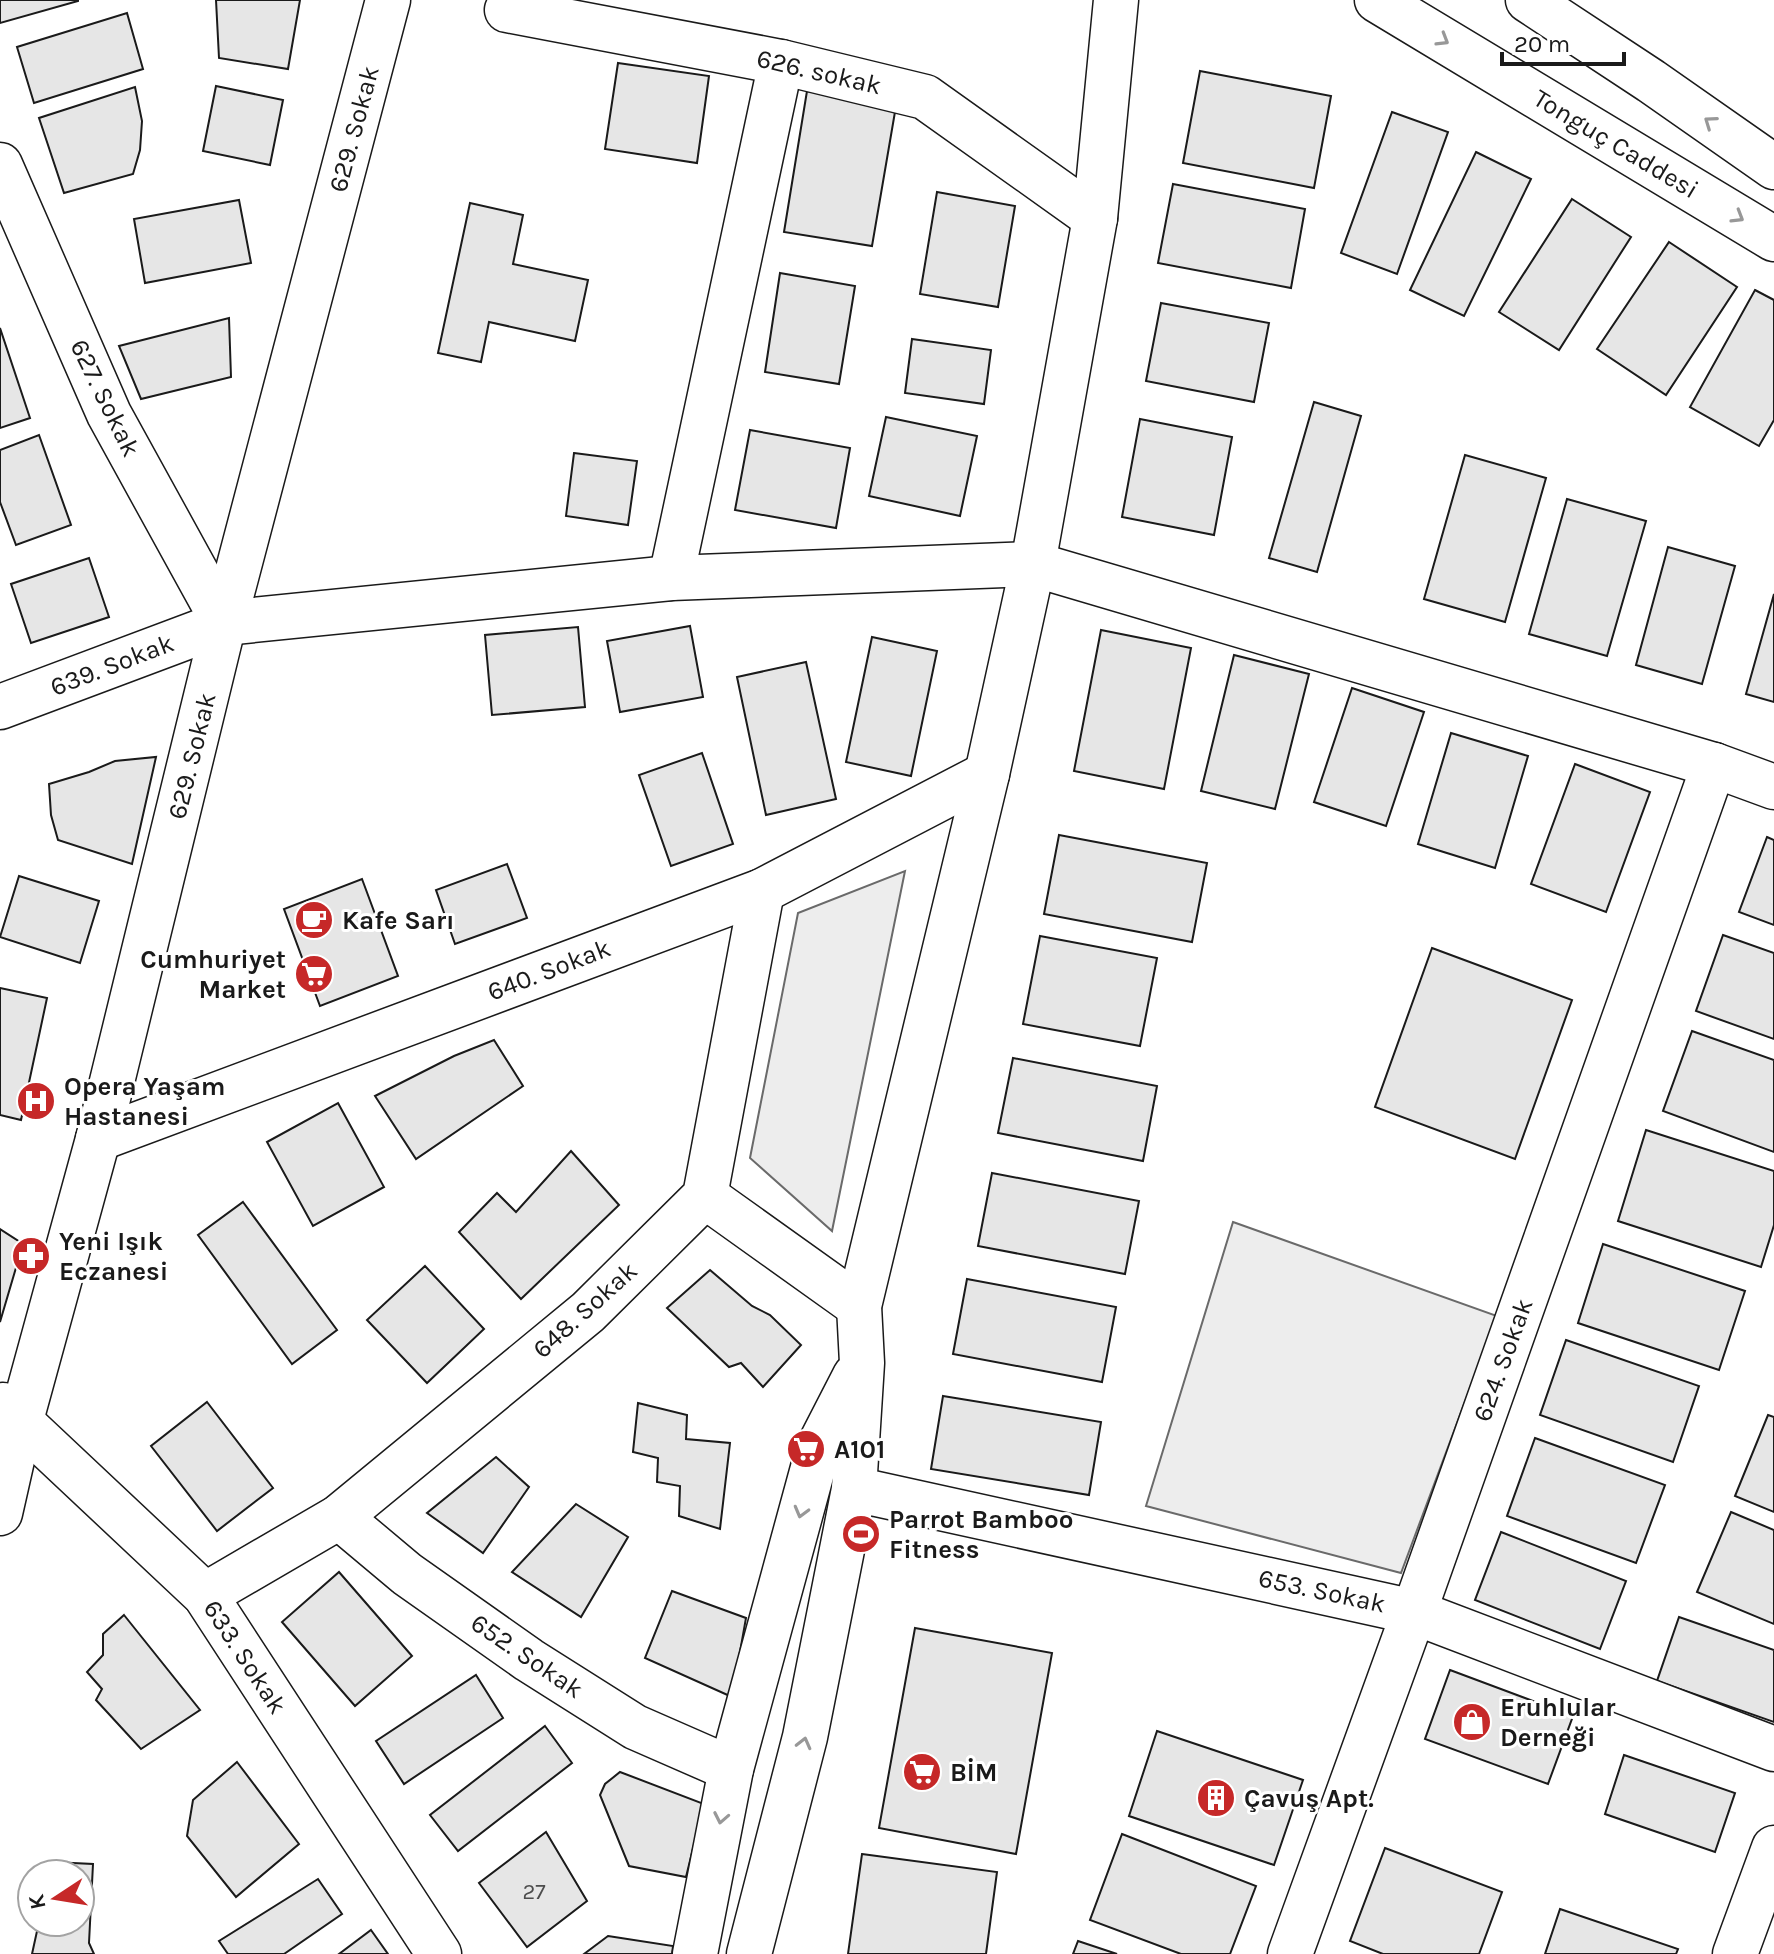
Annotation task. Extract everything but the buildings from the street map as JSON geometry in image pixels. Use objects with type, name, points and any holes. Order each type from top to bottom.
[{"type":"street","name":"629. Sokak","points":[[0,1513],[10,1411],[98,1139],[224,623],[388,0]]},
{"type":"street","points":[[749,1954],[805,1737],[854,1489],[862,1363],[859,1306],[987,774],[1033,564],[1095,218],[1116,0]]},
{"type":"street","name":"Tonguç Caddesi","points":[[1377,0],[1774,239]]},
{"type":"street","points":[[1528,0],[1774,167]]},
{"type":"street","name":"626. sokak","points":[[507,10],[781,62],[925,97],[1095,218]]},
{"type":"street","points":[[671,578],[781,62]]},
{"type":"street","name":"627. Sokak","points":[[0,165],[109,414],[224,623]]},
{"type":"street","name":"639. Sokak","points":[[0,707],[224,623],[671,578],[1033,564],[1714,765],[1774,787]]},
{"type":"street","name":"624. Sokak","points":[[1290,1954],[1714,765]]},
{"type":"street","name":"640. Sokak","points":[[98,1139],[762,891],[987,774]]},
{"type":"street","points":[[762,891],[705,1196],[859,1306]]},
{"type":"street","name":"648. Sokak","points":[[205,1595],[339,1517],[588,1312],[705,1196]]},
{"type":"street","points":[[695,1954],[731,1769],[819,1446],[862,1363]]},
{"type":"street","name":"633. Sokak","points":[[10,1411],[205,1595],[439,1954]]},
{"type":"street","name":"653. Sokak","points":[[854,1489],[1414,1612],[1774,1749]]},
{"type":"street","name":"652. Sokak","points":[[339,1517],[407,1574],[529,1660],[635,1727],[731,1769]]},
{"type":"street","points":[[1735,1954],[1774,1848]]},
{"type":"shaded area","points":[[905,871],[832,1231],[750,1158],[798,913]]},
{"type":"shaded area","points":[[1233,1222],[1497,1316],[1401,1573],[1146,1506]]},
{"type":"place","name":"Kafe Sarı","points":[[314,920]]},
{"type":"place","name":"Cumhuriyet Market","points":[[314,974]]},
{"type":"place","name":"Opera Yaşam Hastanesi","points":[[36,1101]]},
{"type":"place","name":"Yeni Işık Eczanesi","points":[[31,1256]]},
{"type":"place","name":"A101","points":[[806,1449]]},
{"type":"place","name":"Parrot Bamboo Fitness","points":[[861,1534]]},
{"type":"place","name":"Eruhlular Derneği","points":[[1472,1722]]},
{"type":"place","name":"BİM","points":[[922,1772]]},
{"type":"place","name":"Çavuş Apt.","points":[[1216,1798]]}]
